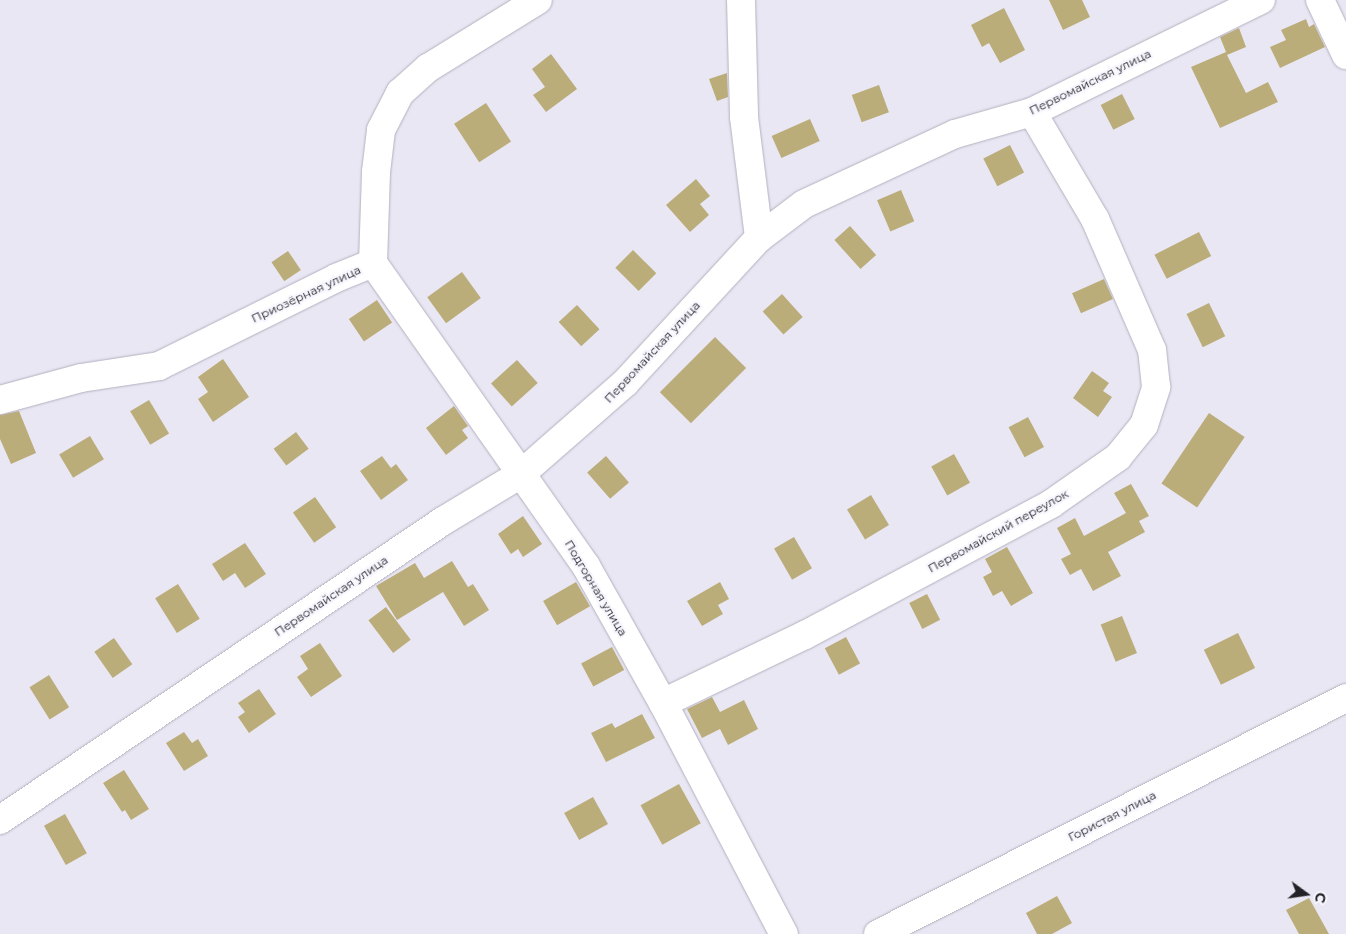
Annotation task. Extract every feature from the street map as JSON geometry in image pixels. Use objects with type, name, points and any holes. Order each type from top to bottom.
[{"type":"street","name":"Приозёрная улица","points":[[0,400],[81,378],[159,366],[336,278],[374,263],[376,172],[381,130],[400,93],[428,68],[538,0]]},
{"type":"street","points":[[741,0],[744,117],[759,238]]},
{"type":"street","points":[[1320,0],[1346,55]]},
{"type":"street","name":"Первомайская улица","points":[[0,820],[435,526],[521,474],[625,384],[759,238],[804,204],[875,169],[955,134],[1032,112],[1256,1]]},
{"type":"street","name":"Первомайский переулок","points":[[663,703],[805,635],[1051,504],[1118,457],[1144,425],[1156,386],[1152,350],[1096,219],[1032,112]]},
{"type":"street","name":"Подгорная улица","points":[[374,263],[586,566],[663,703],[784,934]]},
{"type":"street","name":"Гористая улица","points":[[878,934],[1346,698]]},
{"type":"building","points":[[1049,0],[1082,0],[1090,17],[1063,30]]},
{"type":"building","points":[[1004,8],[1025,50],[1000,63],[989,43],[982,47],[971,25]]},
{"type":"building","points":[[1306,19],[1309,27],[1314,24],[1325,47],[1280,68],[1270,47],[1286,40],[1281,30]]},
{"type":"building","points":[[1239,28],[1246,47],[1227,55],[1246,93],[1268,82],[1278,102],[1220,128],[1191,67],[1226,52],[1220,37]]},
{"type":"building","points":[[551,54],[577,89],[546,112],[533,95],[545,87],[532,69]]},
{"type":"building","points":[[727,73],[728,97],[717,101],[709,79]]},
{"type":"building","points":[[879,85],[889,112],[862,122],[852,95]]},
{"type":"building","points":[[1122,94],[1135,119],[1113,130],[1101,105]]},
{"type":"building","points":[[486,103],[511,142],[479,162],[454,124]]},
{"type":"building","points":[[810,119],[820,141],[781,158],[772,136]]},
{"type":"building","points":[[1010,145],[1024,173],[997,186],[983,159]]},
{"type":"building","points":[[696,179],[710,196],[700,204],[709,215],[690,232],[666,205]]},
{"type":"building","points":[[901,190],[914,221],[890,231],[877,200]]},
{"type":"building","points":[[850,226],[876,255],[860,269],[834,240]]},
{"type":"building","points":[[1199,232],[1211,256],[1167,279],[1154,255]]},
{"type":"building","points":[[633,250],[656,273],[639,291],[615,268]]},
{"type":"building","points":[[288,251],[301,270],[284,281],[271,262]]},
{"type":"building","points":[[462,272],[481,298],[446,323],[427,297]]},
{"type":"building","points":[[1104,279],[1113,299],[1081,313],[1072,293]]},
{"type":"building","points":[[782,294],[803,317],[783,334],[763,311]]},
{"type":"building","points":[[377,300],[392,322],[364,341],[349,319]]},
{"type":"building","points":[[1209,303],[1225,336],[1203,347],[1187,314]]},
{"type":"building","points":[[577,305],[600,329],[581,346],[559,322]]},
{"type":"building","points":[[715,337],[746,368],[691,423],[660,392]]},
{"type":"building","points":[[223,359],[249,397],[213,422],[198,399],[208,392],[198,377]]},
{"type":"building","points":[[517,360],[538,383],[512,406],[491,383]]},
{"type":"building","points":[[1092,371],[1109,383],[1103,391],[1112,397],[1098,417],[1073,398]]},
{"type":"building","points":[[149,400],[169,433],[150,445],[130,411]]},
{"type":"building","points":[[454,406],[468,426],[462,430],[468,438],[446,455],[426,428]]},
{"type":"building","points":[[19,411],[36,453],[11,464],[0,439],[0,415]]},
{"type":"building","points":[[1209,413],[1245,437],[1197,508],[1161,483]]},
{"type":"building","points":[[1028,417],[1044,447],[1025,457],[1009,427]]},
{"type":"building","points":[[296,432],[309,449],[286,466],[274,449]]},
{"type":"building","points":[[90,436],[104,459],[73,478],[59,455]]},
{"type":"building","points":[[954,454],[970,483],[947,495],[931,467]]},
{"type":"building","points":[[382,456],[391,468],[396,464],[408,480],[381,500],[360,471]]},
{"type":"building","points":[[606,456],[629,482],[610,499],[587,472]]},
{"type":"building","points":[[1131,484],[1149,516],[1139,521],[1145,532],[1108,552],[1121,576],[1093,591],[1081,569],[1070,575],[1061,559],[1071,554],[1057,528],[1075,518],[1084,536],[1126,513],[1114,493]]},
{"type":"building","points":[[871,495],[889,525],[865,539],[847,509]]},
{"type":"building","points":[[315,497],[336,527],[314,543],[293,512]]},
{"type":"building","points":[[523,516],[542,544],[523,557],[518,549],[511,554],[498,534]]},
{"type":"building","points":[[794,537],[812,568],[792,580],[774,548]]},
{"type":"building","points":[[245,543],[266,574],[245,588],[235,573],[223,581],[212,564]]},
{"type":"building","points":[[1007,547],[1033,593],[1011,606],[1002,591],[993,596],[983,577],[992,572],[985,559]]},
{"type":"building","points":[[452,561],[468,587],[473,584],[489,610],[464,626],[443,592],[397,620],[376,586],[415,563],[424,578]]},
{"type":"building","points":[[576,582],[590,606],[557,625],[543,601]]},
{"type":"building","points":[[720,582],[729,599],[718,605],[723,614],[702,626],[687,601]]},
{"type":"building","points":[[178,584],[200,619],[177,633],[155,598]]},
{"type":"building","points":[[927,594],[940,620],[922,629],[909,603]]},
{"type":"building","points":[[386,607],[411,640],[393,653],[368,620]]},
{"type":"building","points":[[1122,616],[1137,653],[1116,662],[1101,625]]},
{"type":"building","points":[[1238,633],[1255,668],[1221,685],[1204,650]]},
{"type":"building","points":[[846,637],[860,663],[839,675],[825,648]]},
{"type":"building","points":[[114,638],[132,664],[113,678],[94,652]]},
{"type":"building","points":[[320,643],[342,676],[311,697],[297,677],[308,669],[300,656]]},
{"type":"building","points":[[612,647],[624,670],[593,686],[581,663]]},
{"type":"building","points":[[49,675],[69,707],[50,719],[29,687]]},
{"type":"building","points":[[259,689],[276,714],[249,733],[238,717],[245,712],[238,703]]},
{"type":"building","points":[[712,697],[720,712],[744,700],[758,729],[728,745],[720,729],[702,738],[687,709]]},
{"type":"building","points":[[642,714],[655,738],[606,762],[591,733],[612,723],[615,728]]},
{"type":"building","points":[[184,732],[192,743],[198,739],[208,756],[184,771],[166,743]]},
{"type":"building","points":[[124,770],[149,809],[131,820],[125,810],[122,812],[103,783]]},
{"type":"building","points":[[679,784],[701,823],[662,845],[641,805]]},
{"type":"building","points":[[593,797],[608,824],[579,840],[564,813]]},
{"type":"building","points":[[65,814],[87,853],[66,865],[44,826]]},
{"type":"building","points":[[1057,896],[1072,923],[1052,934],[1037,934],[1026,913]]},
{"type":"building","points":[[1309,898],[1329,934],[1299,934],[1286,910]]}]
